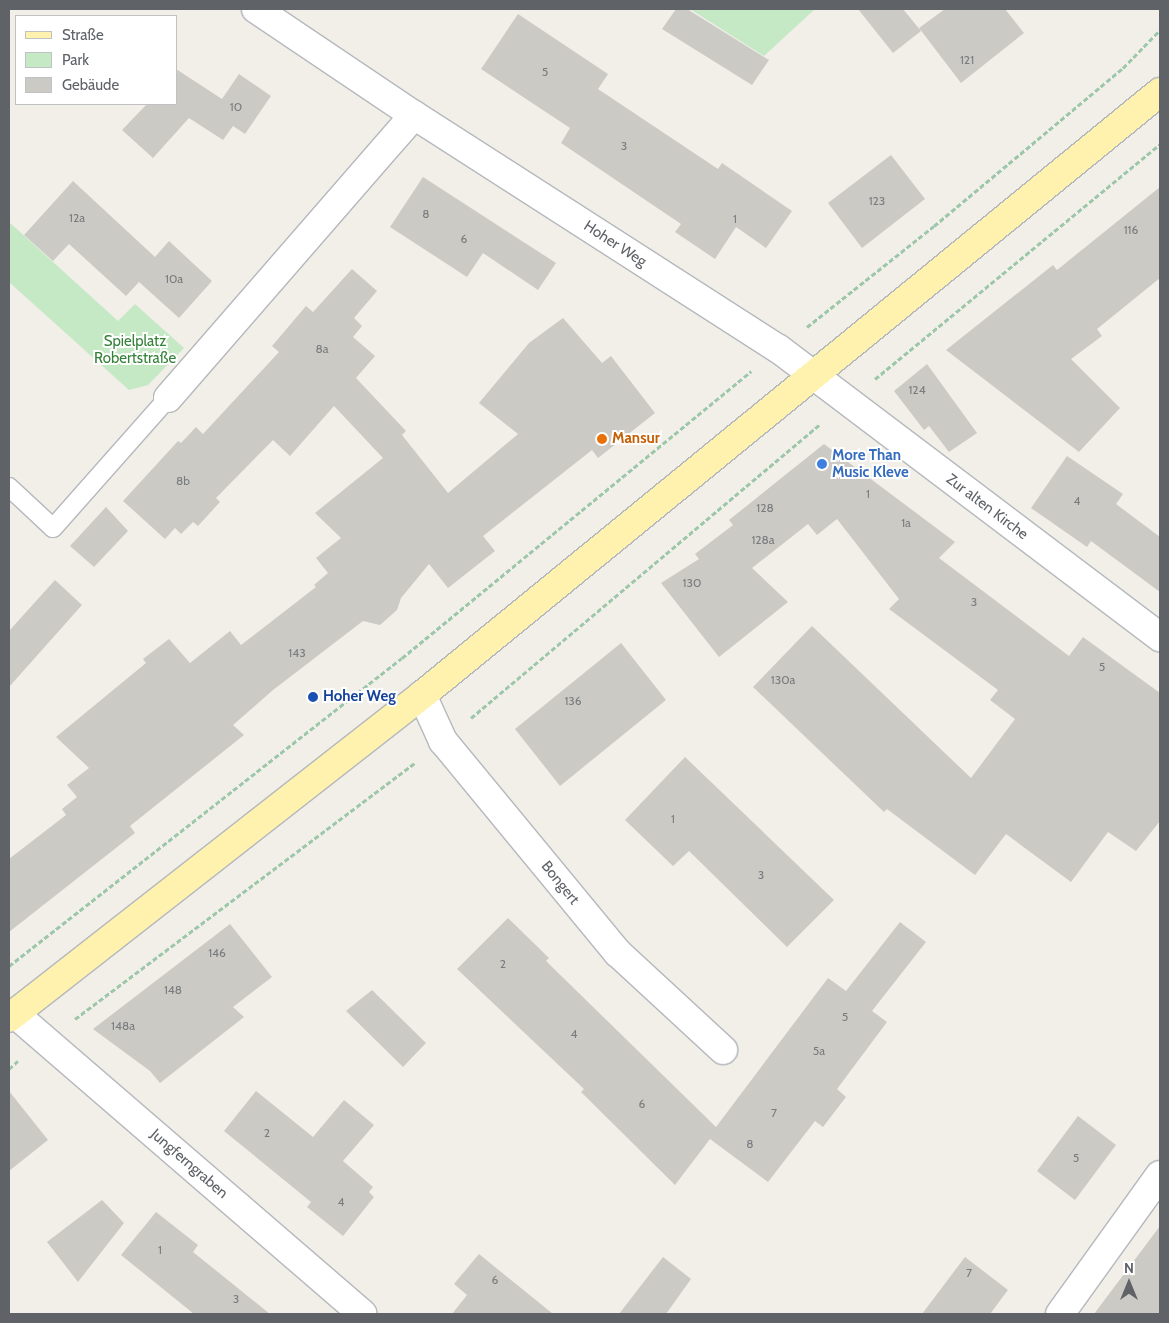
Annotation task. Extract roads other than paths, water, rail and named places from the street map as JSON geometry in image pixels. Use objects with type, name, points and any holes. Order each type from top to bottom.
[{"type":"main road","points":[[12,1016],[422,695],[1160,92]]},
{"type":"street","name":"Hoher Weg","points":[[256,9],[414,115],[779,349],[815,375]]},
{"type":"street","points":[[168,398],[414,115]]},
{"type":"street","name":"Zur alten Kirche","points":[[815,375],[846,402],[1160,638]]},
{"type":"street","name":"Bongert","points":[[422,695],[443,742],[618,953],[723,1050]]},
{"type":"street","name":"Jungferngraben","points":[[12,1016],[46,1040],[362,1314]]},
{"type":"street","points":[[1060,1314],[1160,1176]]},
{"type":"lane","points":[[9,487],[53,528],[168,398]]},
{"type":"place","name":"Mansur","points":[[602,439]]},
{"type":"place","name":"More Than Music Kleve","points":[[822,464]]},
{"type":"place","name":"Hoher Weg","points":[[313,697]]},
{"type":"park label","name":"Spielplatz Robertstraße","points":[[135,350]]}]
